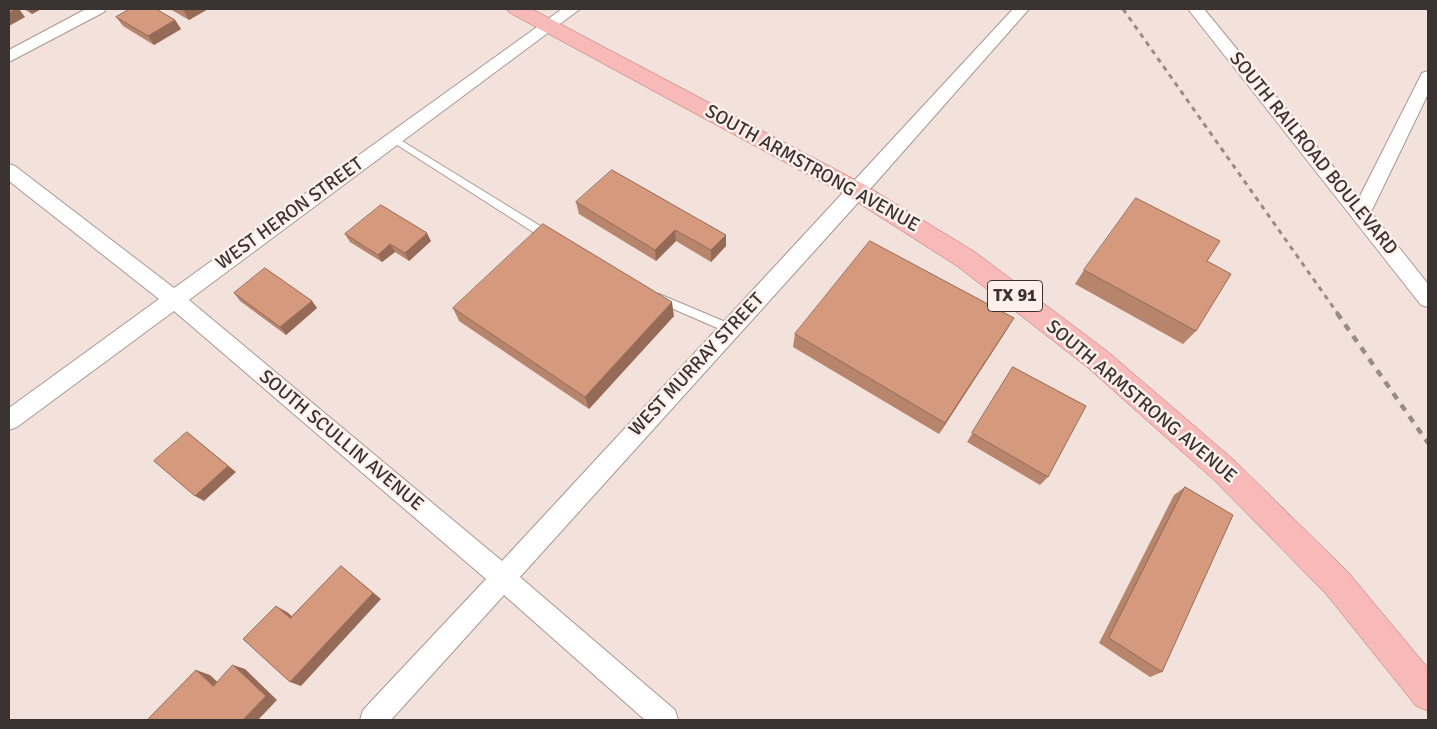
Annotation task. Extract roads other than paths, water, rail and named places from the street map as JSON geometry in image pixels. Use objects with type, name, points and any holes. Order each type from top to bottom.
[{"type":"main road","name":"SOUTH ARMSTRONG AVENUE","points":[[517,9],[857,191],[966,258],[1097,359],[1217,463],[1337,583],[1428,694]]},
{"type":"street","points":[[9,57],[98,9]]},
{"type":"street","name":"WEST HERON STREET","points":[[9,420],[572,9]]},
{"type":"street","name":"WEST MURRAY STREET","points":[[373,720],[1021,9]]},
{"type":"street","name":"SOUTH RAILROAD BOULEVARD","points":[[1196,9],[1428,299]]},
{"type":"street","points":[[1361,213],[1428,76]]},
{"type":"street","name":"SOUTH SCULLIN AVENUE","points":[[9,171],[174,299],[502,577],[665,720]]},
{"type":"lane","points":[[394,139],[557,241]]},
{"type":"lane","points":[[646,293],[731,329]]},
{"type":"railway","points":[[1123,9],[1338,314]]},
{"type":"railway","points":[[1337,313],[1428,443]]}]
